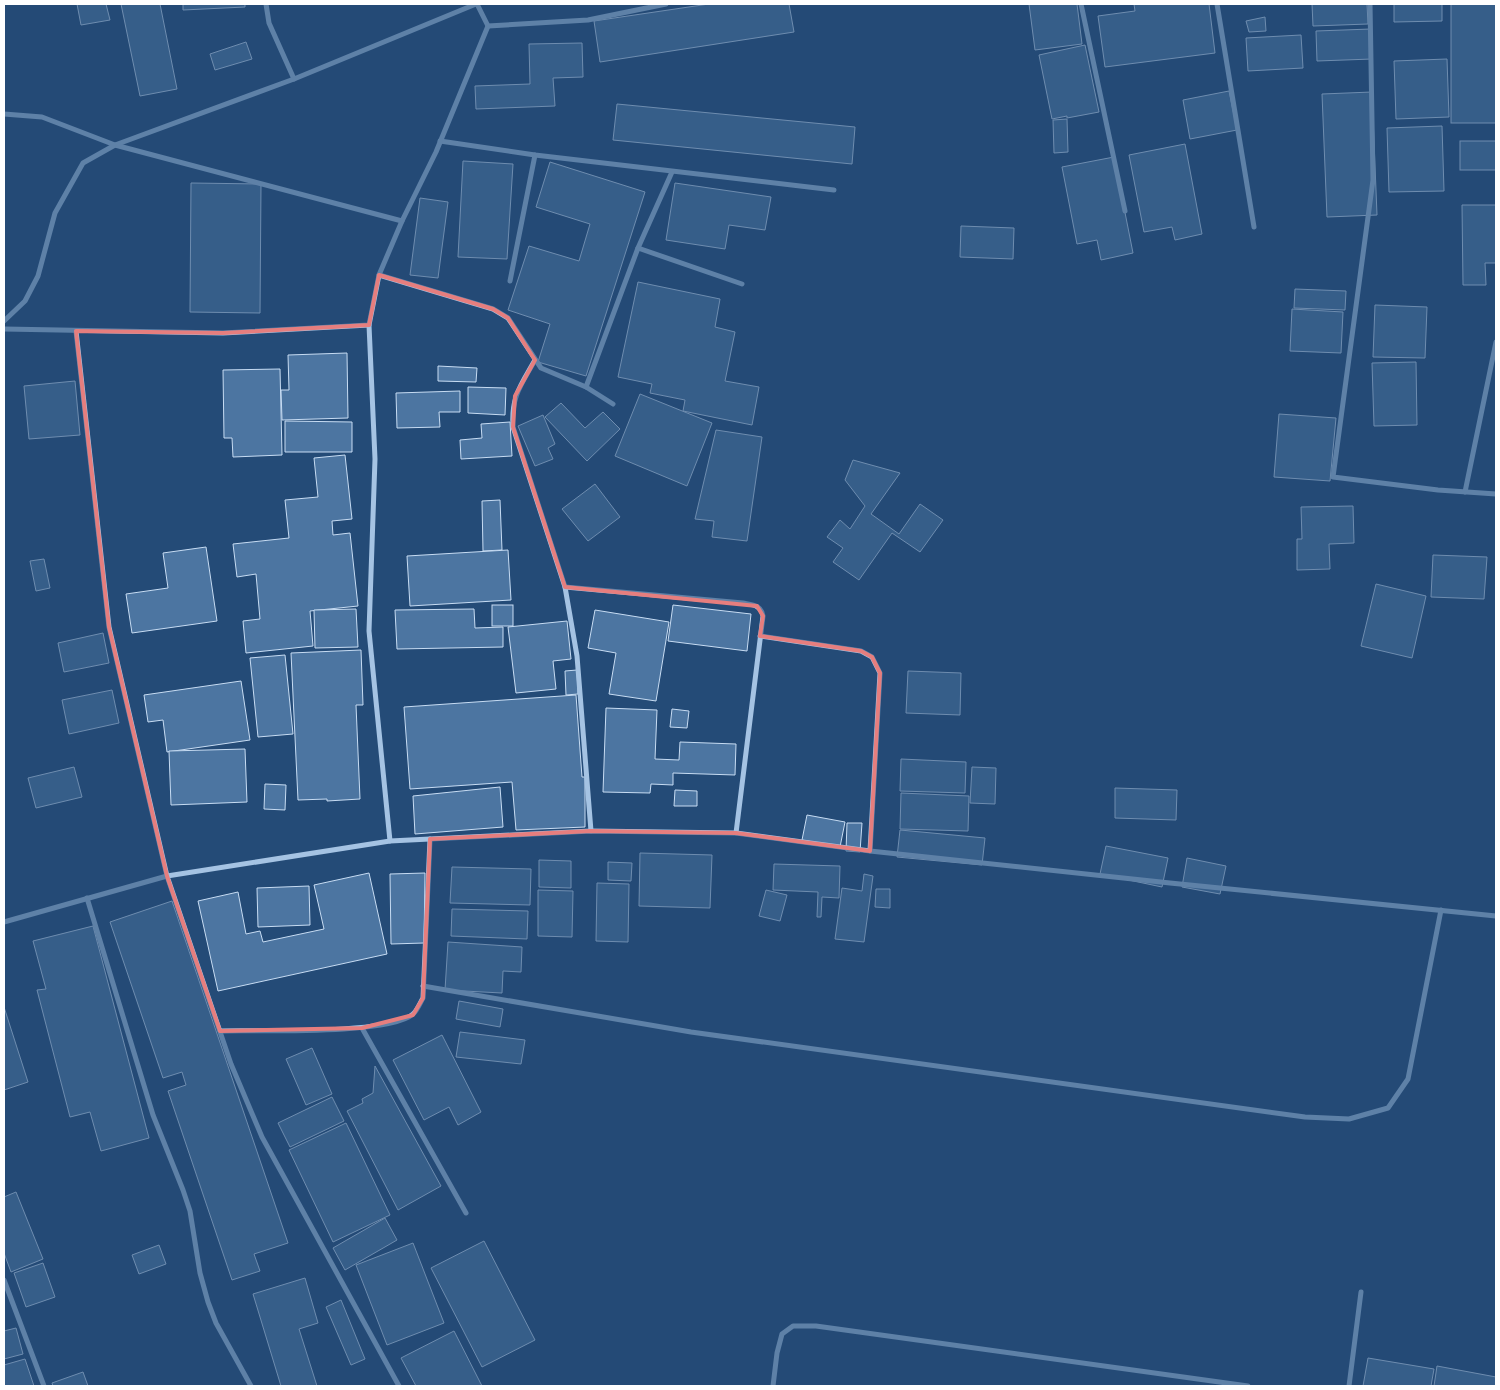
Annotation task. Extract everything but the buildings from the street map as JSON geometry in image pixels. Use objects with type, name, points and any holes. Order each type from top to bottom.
[{"type":"street","points":[[266,4],[269,23],[294,79]]},
{"type":"street","points":[[4,321],[25,301],[38,276],[56,213],[83,163],[115,145],[294,79],[477,4],[488,26],[440,141],[379,275],[369,325],[375,459],[369,631],[390,841]]},
{"type":"street","points":[[488,26],[588,20],[666,4]]},
{"type":"street","points":[[1081,4],[1125,211]]},
{"type":"street","points":[[1217,4],[1254,227]]},
{"type":"street","points":[[1370,4],[1373,180],[1333,477],[1496,494]]},
{"type":"street","points":[[4,114],[42,116],[115,145],[402,221]]},
{"type":"street","points":[[440,141],[535,155],[834,190]]},
{"type":"street","points":[[510,281],[535,155]]},
{"type":"street","points":[[586,387],[638,248],[672,172]]},
{"type":"street","points":[[638,248],[742,284]]},
{"type":"street","points":[[379,275],[493,309],[508,318],[541,368],[586,387],[612,404]]},
{"type":"street","points":[[4,329],[223,333],[369,325]]},
{"type":"street","points":[[76,331],[109,628],[167,876],[231,1064],[262,1137],[399,1386]]},
{"type":"street","points":[[1465,492],[1496,342]]},
{"type":"street","points":[[535,360],[515,396],[512,412],[513,427],[565,587],[577,656],[591,831]]},
{"type":"street","points":[[565,587],[743,602],[758,606],[762,610],[763,616],[736,833]]},
{"type":"street","points":[[760,636],[861,651],[872,657],[880,673],[870,851]]},
{"type":"street","points":[[4,922],[167,876],[390,841],[591,831],[736,833],[870,851],[1496,916]]},
{"type":"street","points":[[220,1031],[362,1028],[391,1023],[412,1014],[422,998],[430,839]]},
{"type":"street","points":[[87,898],[153,1115],[188,1204],[200,1273],[208,1302],[216,1323],[251,1386]]},
{"type":"street","points":[[423,986],[691,1032],[1305,1117],[1349,1119],[1388,1108],[1408,1079],[1441,910]]},
{"type":"street","points":[[362,1028],[466,1213]]},
{"type":"street","points":[[4,1280],[44,1386]]},
{"type":"street","points":[[1349,1386],[1361,1292]]},
{"type":"street","points":[[773,1386],[777,1352],[782,1334],[793,1326],[816,1326],[1248,1386]]},
{"type":"highlighted area","points":[[379,275],[493,309],[508,318],[535,360],[515,396],[513,427],[565,587],[757,606],[763,616],[760,636],[861,651],[872,657],[880,673],[870,851],[736,833],[591,831],[430,839],[423,998],[413,1015],[362,1028],[220,1031],[167,876],[109,627],[76,331],[223,333],[369,325]]}]
